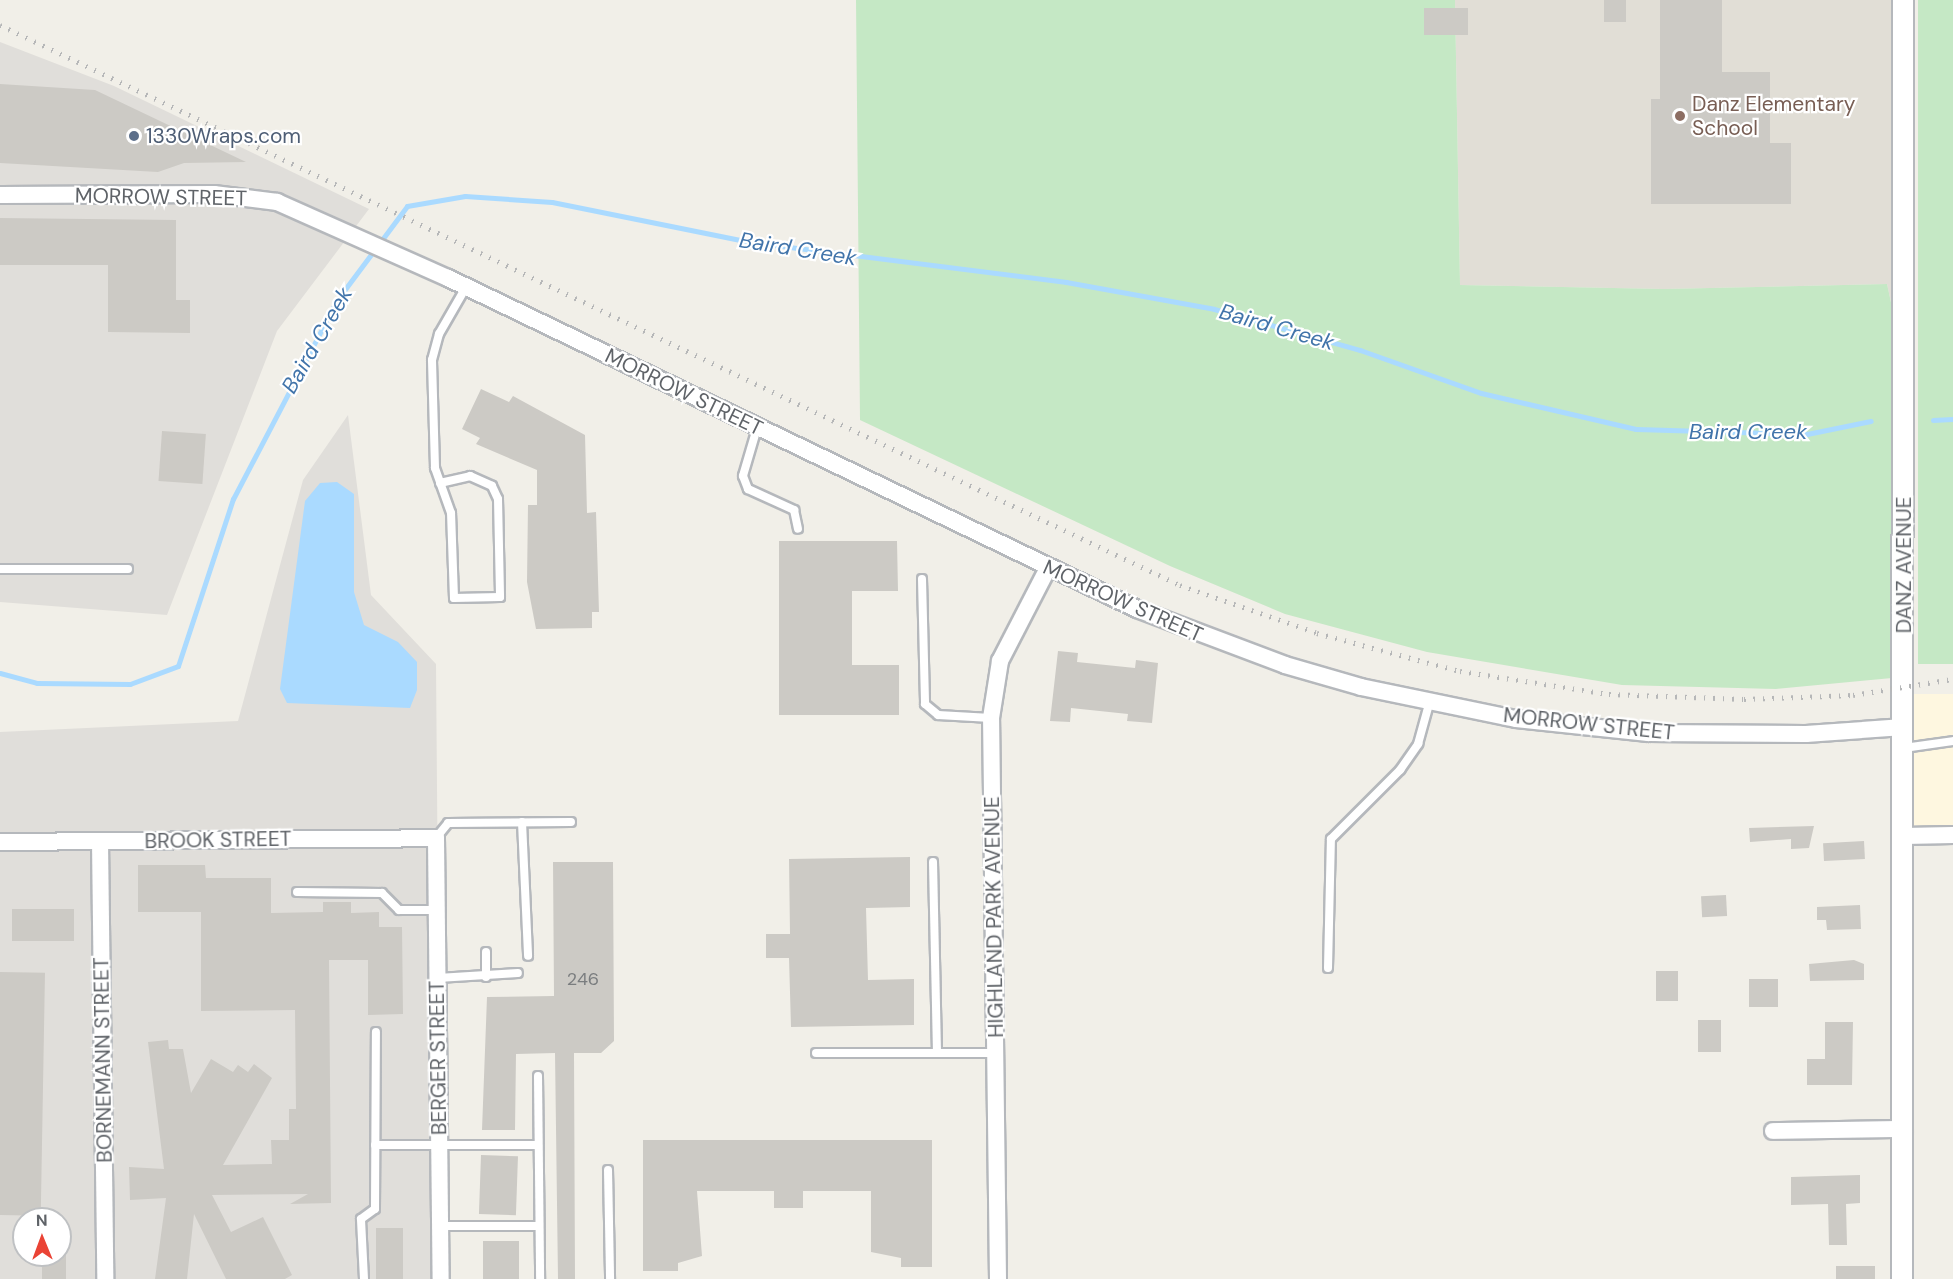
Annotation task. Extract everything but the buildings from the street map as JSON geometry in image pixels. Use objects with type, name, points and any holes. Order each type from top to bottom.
[{"type":"street","name":"DANZ AVENUE","points":[[1902,1279],[1904,0]]},
{"type":"street","name":"MORROW STREET","points":[[0,195],[251,197],[277,202],[466,287],[1047,568],[1210,639],[1429,704],[1648,733],[1806,734],[1904,726]]},
{"type":"street","name":"HIGHLAND PARK AVENUE","points":[[998,1279],[991,718],[1000,662],[1047,568]]},
{"type":"street","points":[[1904,836],[1953,835]]},
{"type":"street","name":"BROOK STREET","points":[[0,842],[436,837]]},
{"type":"street","name":"BERGER STREET","points":[[436,837],[441,1279]]},
{"type":"street","name":"BORNEMANN STREET","points":[[100,841],[105,1279]]},
{"type":"street","points":[[1773,1131],[1904,1129]]},
{"type":"lane","points":[[440,483],[470,476],[492,486],[498,499],[501,597],[454,598],[451,513],[440,483],[435,468],[432,360],[439,334],[466,287]]},
{"type":"lane","points":[[757,428],[742,476],[748,489],[794,510],[798,529]]},
{"type":"lane","points":[[0,569],[128,569]]},
{"type":"lane","points":[[922,579],[925,704],[938,715],[991,718]]},
{"type":"lane","points":[[1328,968],[1331,839],[1400,770],[1419,744],[1429,704]]},
{"type":"lane","points":[[1904,748],[1953,741]]},
{"type":"lane","points":[[522,822],[528,956]]},
{"type":"lane","points":[[436,837],[448,823],[571,822]]},
{"type":"lane","points":[[933,861],[937,1053]]},
{"type":"lane","points":[[297,892],[382,892],[399,910],[437,910]]},
{"type":"lane","points":[[486,952],[486,977]]},
{"type":"lane","points":[[438,978],[486,977],[518,973]]},
{"type":"lane","points":[[363,1279],[361,1219],[375,1209],[376,1032]]},
{"type":"lane","points":[[816,1053],[995,1053]]},
{"type":"lane","points":[[538,1076],[540,1279]]},
{"type":"lane","points":[[375,1145],[538,1145]]},
{"type":"lane","points":[[608,1170],[610,1279]]},
{"type":"lane","points":[[440,1226],[540,1226]]},
{"type":"shaded area","name":"Danz Elementary School","points":[[1455,0],[1903,0],[1904,308],[1892,307],[1887,284],[1664,289],[1460,285]]},
{"type":"shaded area","points":[[0,42],[114,86],[369,209],[277,331],[167,615],[0,602]]},
{"type":"shaded area","points":[[348,415],[371,595],[436,664],[441,1279],[0,1279],[0,732],[238,721],[303,480]]},
{"type":"shaded area","points":[[1903,694],[1953,694],[1953,835],[1903,835]]},
{"type":"green space","points":[[856,0],[1455,0],[1460,285],[1664,289],[1887,284],[1892,307],[1892,678],[1776,689],[1622,685],[1427,652],[1285,614],[1170,566],[860,420]]},
{"type":"green space","points":[[1918,0],[1953,0],[1953,664],[1918,664]]},
{"type":"water","points":[[337,482],[354,494],[354,592],[364,625],[398,642],[417,662],[417,690],[410,708],[287,703],[280,689],[305,501],[320,483]]},
{"type":"waterway","name":"Baird Creek","points":[[0,673],[37,683],[130,684],[178,666],[233,499],[337,300],[407,206],[465,196],[552,202],[750,242],[1066,282],[1214,309],[1360,350],[1481,393],[1636,429],[1807,434],[1871,421]]},
{"type":"waterway","name":"Baird Creek","points":[[1933,420],[1953,419]]},
{"type":"railway","points":[[0,25],[1180,585],[1317,633],[1460,671],[1609,694],[1744,699],[1853,695],[1953,679]]},
{"type":"place","name":"Danz Elementary School","points":[[1680,116]]},
{"type":"place","name":"1330Wraps.com","points":[[134,136]]}]
